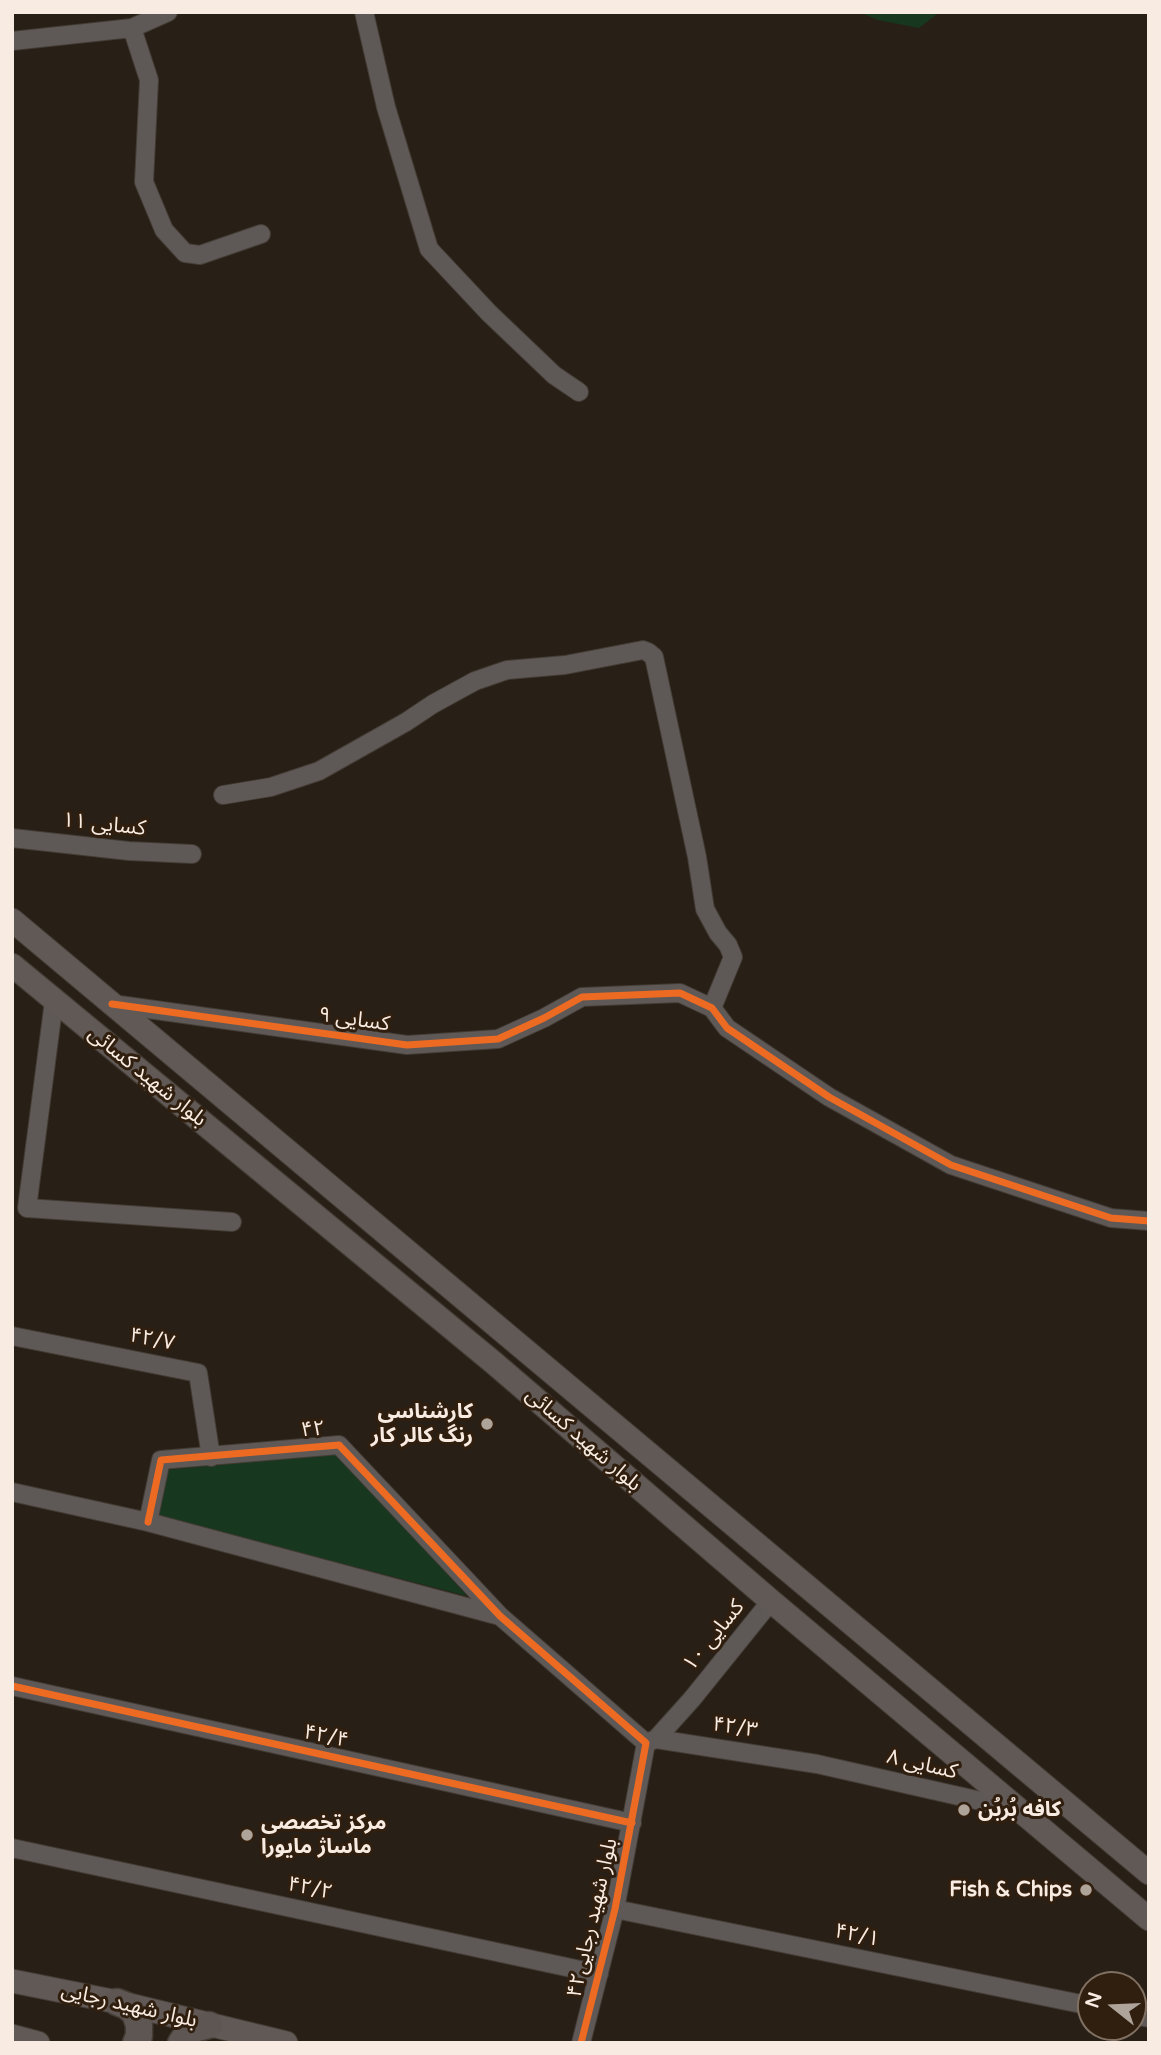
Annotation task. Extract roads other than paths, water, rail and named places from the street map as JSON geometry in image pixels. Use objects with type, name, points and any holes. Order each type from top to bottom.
[{"type":"highway","points":[[117,2002],[135,2013],[139,2025],[136,2043]]},
{"type":"highway","points":[[181,2043],[190,2030],[209,2025]]},
{"type":"main road","name":"بلوار شهید کسائی","points":[[12,920],[1149,1873]]},
{"type":"main road","name":"بلوار شهید کسائی","points":[[12,965],[494,1363],[1017,1810],[1149,1919]]},
{"type":"main road","points":[[494,1363],[512,1341]]},
{"type":"main road","name":"بلوار شهید رجایی","points":[[12,1981],[117,2002],[285,2043]]},
{"type":"main road","points":[[12,2036],[38,2043]]},
{"type":"street","points":[[12,41],[132,28],[168,12]]},
{"type":"street","points":[[364,12],[386,107],[429,249],[489,313],[554,375],[579,392]]},
{"type":"street","points":[[132,28],[149,80],[144,182],[164,230],[185,253],[200,255],[261,234]]},
{"type":"street","points":[[223,795],[271,787],[319,771],[475,681],[507,670],[565,665],[643,650],[648,652],[654,657],[697,857],[705,909],[733,957],[712,1007],[727,1028],[829,1097],[951,1165],[1111,1219],[1149,1221]]},
{"type":"street","name":"۱۱ کسایی","points":[[12,838],[129,851],[192,854]]},
{"type":"street","name":"۹ کسایی","points":[[112,1004],[407,1045],[498,1039],[582,997],[680,993],[712,1007]]},
{"type":"street","points":[[54,1001],[27,1208],[232,1222]]},
{"type":"street","name":"۴۲/۷","points":[[12,1336],[198,1373],[211,1457]]},
{"type":"street","name":"۴۲","points":[[148,1522],[161,1460],[339,1445],[500,1616]]},
{"type":"street","points":[[12,1492],[148,1522],[500,1616],[651,1741]]},
{"type":"street","name":"۱۰ کسایی","points":[[651,1741],[692,1699],[771,1601]]},
{"type":"street","name":"۴۲/۴","points":[[12,1686],[632,1823]]},
{"type":"street","name":"۴۲/۳","points":[[651,1741],[817,1764]]},
{"type":"street","name":"بلوار شهید رجایی۴۲","points":[[581,2043],[615,1909],[651,1741]]},
{"type":"street","name":"۸ کسایی","points":[[817,1764],[1017,1810]]},
{"type":"street","name":"۴۲/۲","points":[[12,1848],[599,1974]]},
{"type":"street","name":"۴۲/۱","points":[[615,1909],[1077,2004]]},
{"type":"place","name":"کارشناسی رنگ کالر کار","points":[[487,1424]]},
{"type":"place","name":"کافه بُربُن","points":[[964,1810]]},
{"type":"place","name":"مرکز تخصصی ماساژ مایورا","points":[[247,1835]]},
{"type":"place","name":"Fish & Chips","points":[[1086,1890]]}]
